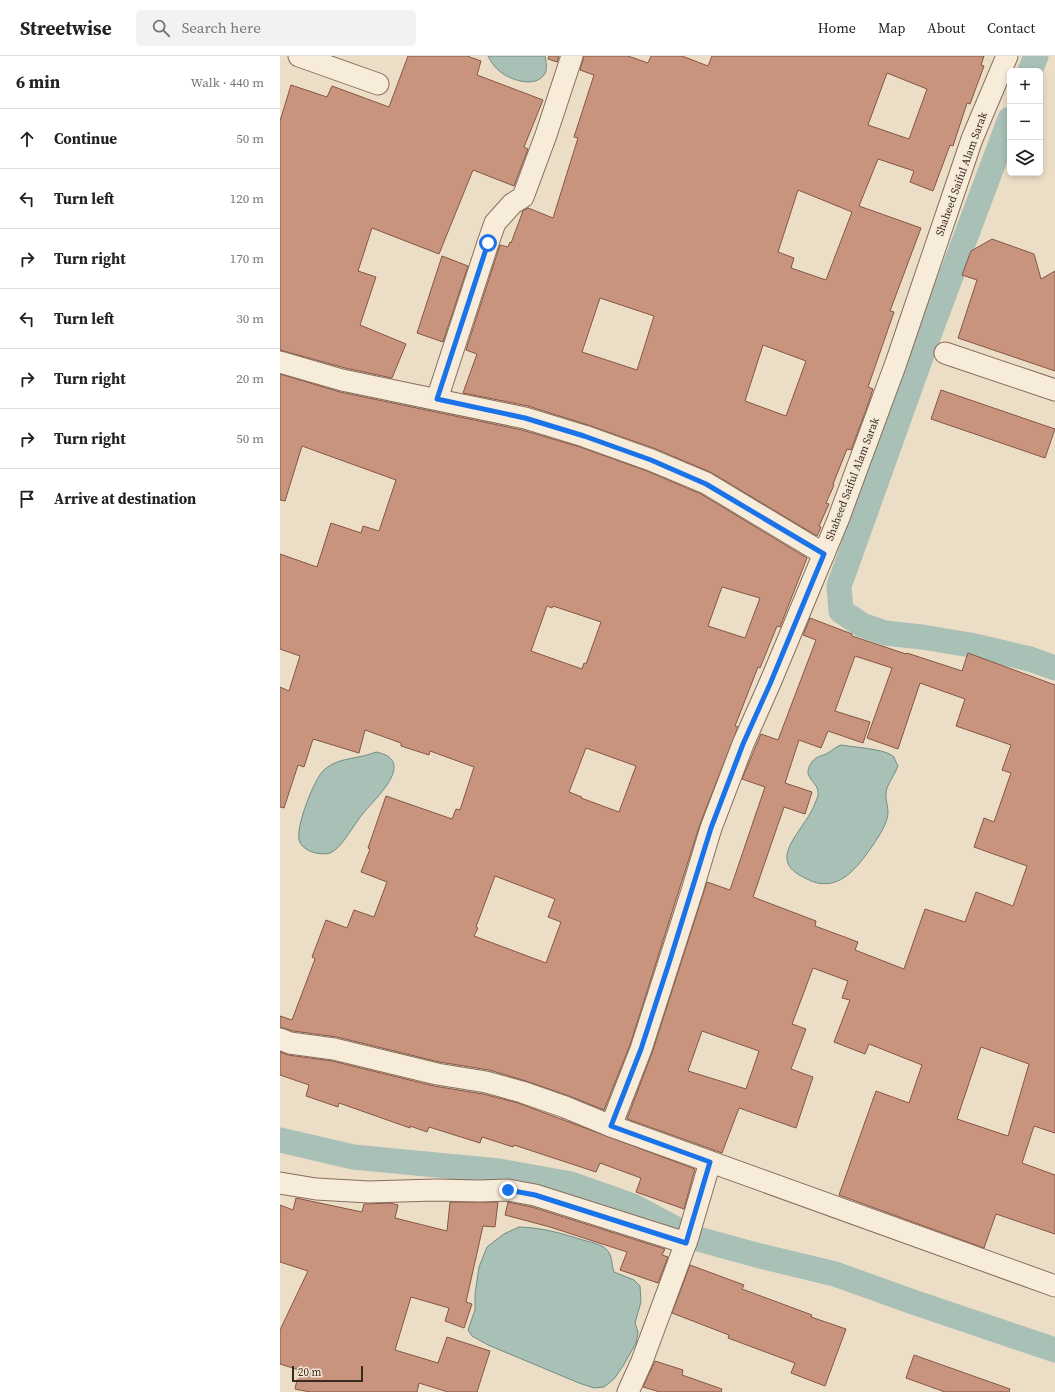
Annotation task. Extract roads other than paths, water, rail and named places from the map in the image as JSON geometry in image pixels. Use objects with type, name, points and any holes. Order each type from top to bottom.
[{"type":"street","points":[[299,56],[378,84]]},
{"type":"street","points":[[437,399],[495,223],[512,204],[523,196],[546,135],[572,56]]},
{"type":"street","name":"Shaheed Saiful Alam Sarak","points":[[611,1126],[643,1042],[688,905],[711,828],[743,744],[770,684],[838,520],[896,363],[972,139],[1007,56]]},
{"type":"street","points":[[945,353],[1055,390]]},
{"type":"street","points":[[280,362],[342,380],[525,418],[584,436],[651,460],[706,484],[824,554]]},
{"type":"street","points":[[280,1039],[290,1043],[334,1049],[437,1074],[486,1082],[522,1092],[611,1126],[708,1170],[1055,1286]]},
{"type":"street","points":[[628,1392],[650,1340],[687,1240],[708,1170]]},
{"type":"street","points":[[280,1183],[316,1189],[369,1192],[508,1190],[535,1195],[687,1240]]},
{"type":"waterway","points":[[1031,68],[1036,56]]},
{"type":"waterway","points":[[1007,127],[930,332],[839,586],[841,611],[862,625],[885,633],[922,637],[970,645],[1030,659],[1055,668]]},
{"type":"waterway","points":[[280,1140],[353,1157],[499,1171],[571,1184],[633,1206],[691,1237],[760,1256],[835,1274],[1055,1350]]}]
